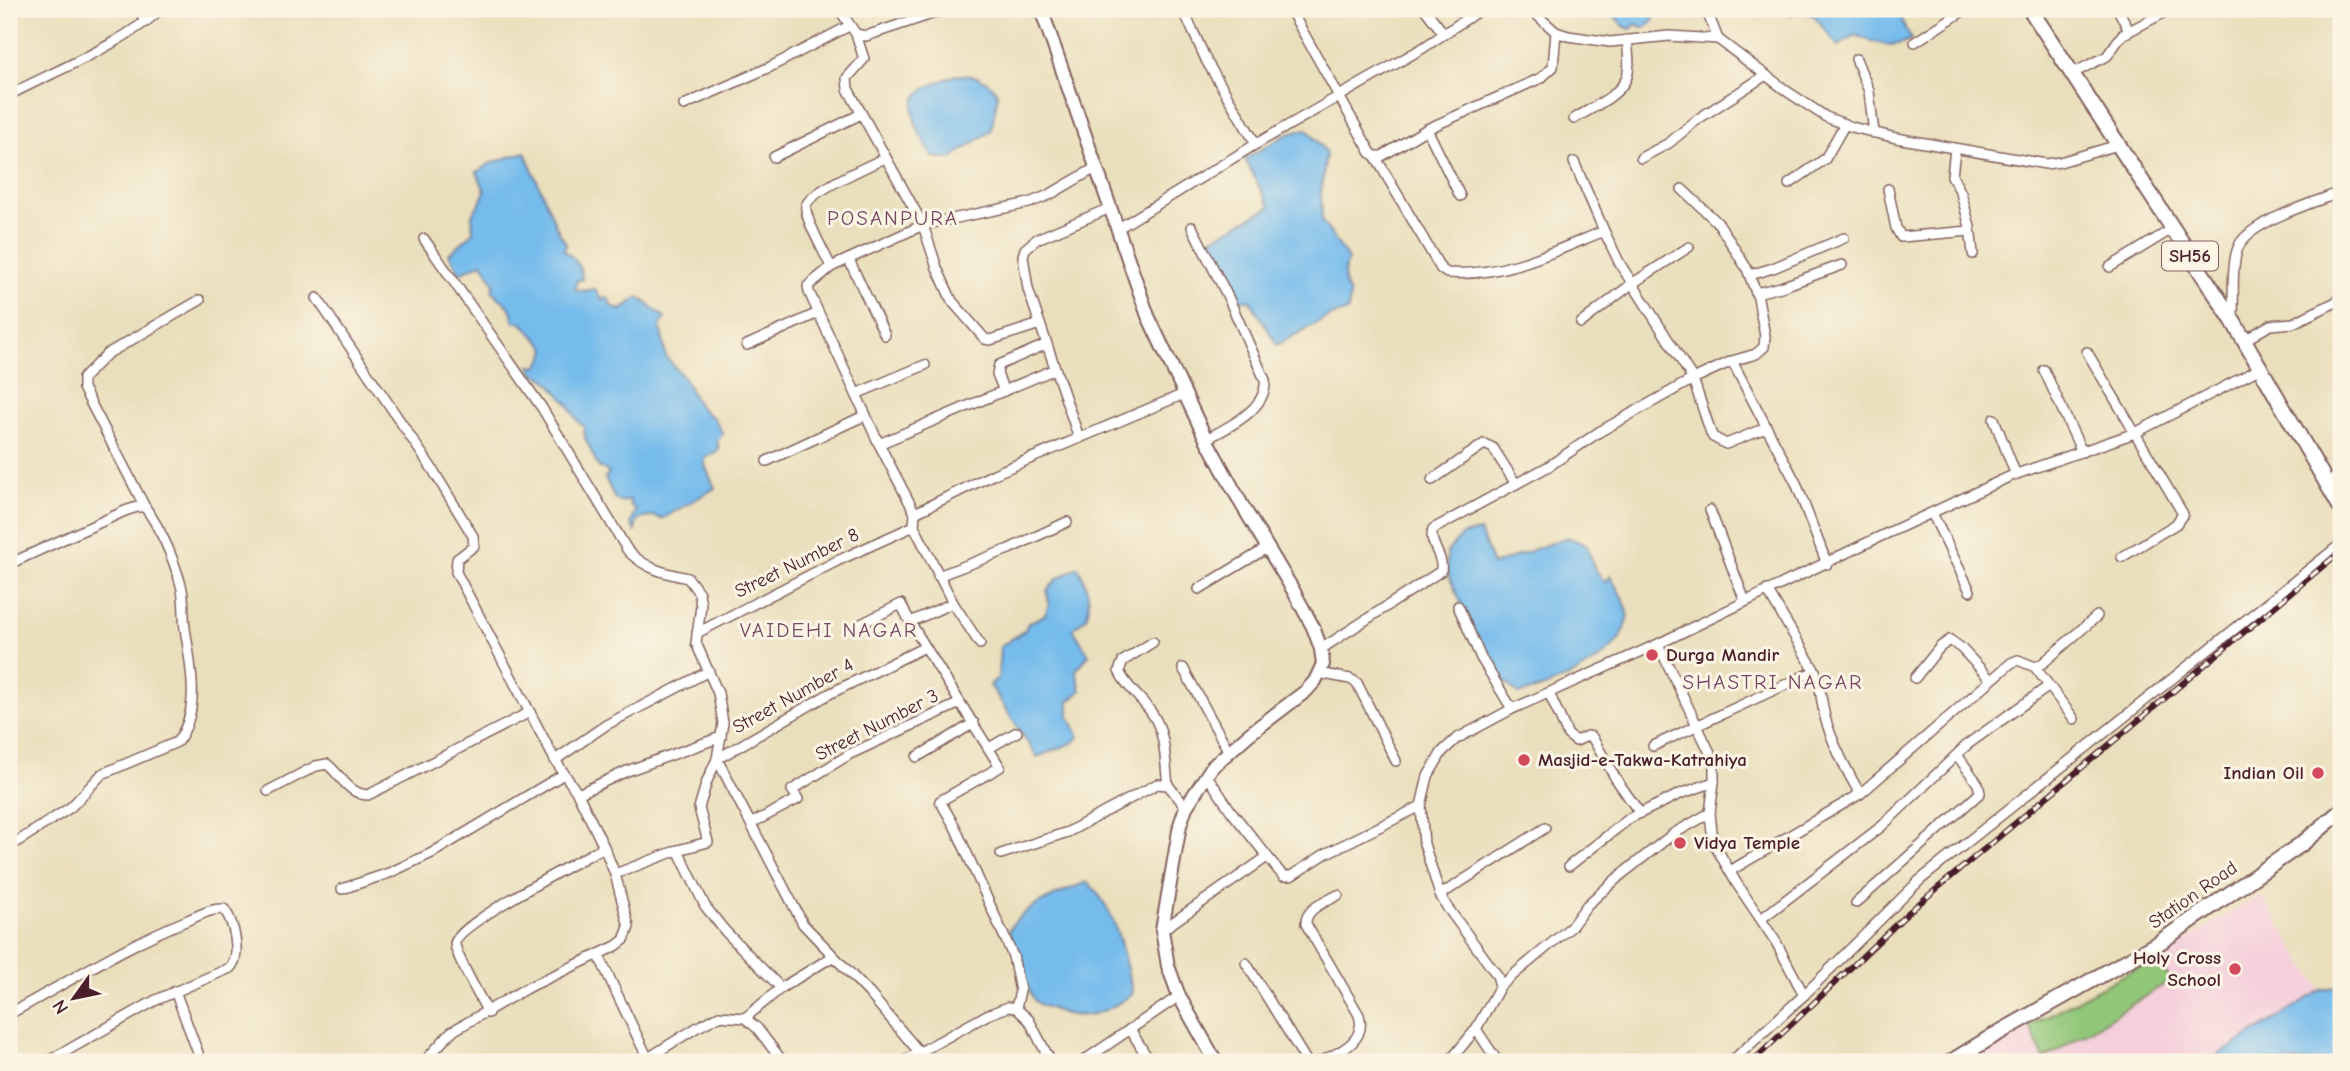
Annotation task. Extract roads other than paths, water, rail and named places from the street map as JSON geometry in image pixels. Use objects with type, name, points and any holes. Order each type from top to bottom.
[{"type":"main road","points":[[1041,9],[1148,316],[1206,439],[1300,603],[1321,649],[1323,664],[1306,691],[1229,752],[1206,774],[1185,807],[1180,825],[1162,930],[1168,965],[1179,996],[1216,1062]]},
{"type":"main road","name":"SH56","points":[[2030,9],[2245,340],[2341,508]]},
{"type":"main road","name":"Station Road","points":[[1951,1062],[2160,942],[2303,843],[2341,811]]},
{"type":"street","points":[[138,9],[146,22]]},
{"type":"street","points":[[9,95],[121,38],[161,9]]},
{"type":"street","points":[[839,9],[856,34],[864,59],[847,78],[846,83],[860,114],[923,225],[947,293],[981,336],[990,340],[1040,324]]},
{"type":"street","points":[[856,34],[866,36],[947,9]]},
{"type":"street","points":[[1183,9],[1207,62],[1256,144]]},
{"type":"street","points":[[1290,9],[1371,153],[1441,269],[1447,273],[1511,267],[1605,233]]},
{"type":"street","points":[[1424,9],[1444,34]]},
{"type":"street","points":[[1118,229],[1256,144],[1444,34],[1481,9]]},
{"type":"street","points":[[1530,9],[1556,32],[1568,36],[1610,42],[1668,36],[1718,39]]},
{"type":"street","points":[[1706,9],[1718,39],[1810,108],[1845,124],[1955,149],[2046,164],[2118,145]]},
{"type":"street","points":[[1915,42],[1966,9]]},
{"type":"street","points":[[2118,9],[2129,31]]},
{"type":"street","points":[[2073,73],[2107,56],[2122,35],[2171,9]]},
{"type":"street","points":[[684,106],[760,72],[849,26]]},
{"type":"street","points":[[1375,156],[1382,156],[1427,129],[1541,79],[1553,67],[1556,32]]},
{"type":"street","points":[[1574,119],[1611,95],[1626,79],[1629,68],[1627,40]]},
{"type":"street","points":[[1856,59],[1869,91],[1874,132]]},
{"type":"street","points":[[1641,158],[1669,144],[1698,119],[1766,75]]},
{"type":"street","points":[[774,157],[860,114]]},
{"type":"street","points":[[1788,184],[1825,159],[1845,124]]},
{"type":"street","points":[[1427,129],[1460,196]]},
{"type":"street","points":[[1955,149],[1952,176],[1961,193],[1973,254]]},
{"type":"street","points":[[831,267],[805,209],[807,203],[819,192],[885,158]]},
{"type":"street","points":[[1574,162],[1605,233],[1693,379],[1711,433],[1721,443],[1726,444],[1763,429],[1769,430]]},
{"type":"street","points":[[980,644],[938,576],[914,526],[915,513],[879,444],[808,286],[831,267],[923,225],[1029,202],[1049,195],[1097,167]]},
{"type":"street","points":[[1321,649],[1441,571],[1442,564],[1431,539],[1433,529],[1549,466],[1599,432],[1693,379],[1732,361],[1756,354],[1764,347],[1765,335],[1750,275],[1719,224],[1682,189]]},
{"type":"street","points":[[1888,189],[1896,228],[1901,237],[1970,231]]},
{"type":"street","points":[[2233,321],[2236,253],[2243,239],[2268,222],[2341,192]]},
{"type":"street","points":[[1079,438],[1024,268],[1025,249],[1037,239],[1110,208]]},
{"type":"street","points":[[1192,227],[1228,297],[1265,380],[1266,388],[1249,412],[1234,424],[1206,439]]},
{"type":"street","points":[[2110,267],[2172,229]]},
{"type":"street","points":[[1750,275],[1844,238]]},
{"type":"street","points":[[424,239],[542,408],[628,551],[639,563],[654,570],[688,578],[699,593],[701,606],[696,643],[718,693],[722,709],[717,759],[699,808],[708,842],[678,850],[615,874]]},
{"type":"street","points":[[1581,323],[1633,283],[1689,247]]},
{"type":"street","points":[[849,260],[885,335]]},
{"type":"street","points":[[1756,293],[1842,265]]},
{"type":"street","points":[[317,298],[433,470],[474,536],[474,545],[457,559],[456,572],[555,760],[578,794],[604,847],[615,874],[629,927],[624,940],[599,956],[525,989],[452,1032],[424,1062]]},
{"type":"street","points":[[9,847],[71,807],[102,774],[177,742],[182,736],[193,705],[182,587],[162,532],[145,508],[83,388],[83,378],[107,354],[200,300]]},
{"type":"street","points":[[2245,340],[2270,325],[2293,323],[2338,301]]},
{"type":"street","points":[[747,345],[818,313]]},
{"type":"street","points":[[1004,391],[997,374],[999,365],[1047,344]]},
{"type":"street","points":[[2087,352],[2183,514],[2176,524],[2122,557]]},
{"type":"street","points":[[1732,361],[1796,483],[1827,564]]},
{"type":"street","points":[[856,394],[925,365]]},
{"type":"street","points":[[1500,986],[1497,975],[1440,895],[1424,845],[1421,806],[1428,776],[1442,752],[1456,739],[1512,709],[1658,645],[1767,590],[2016,475],[2135,433],[2261,368]]},
{"type":"street","points":[[879,444],[1055,369]]},
{"type":"street","points":[[2044,370],[2082,452]]},
{"type":"street","points":[[915,513],[994,474],[1184,394]]},
{"type":"street","points":[[767,461],[866,415]]},
{"type":"street","points":[[1994,419],[2016,475]]},
{"type":"street","points":[[1432,480],[1484,444],[1493,448],[1516,484]]},
{"type":"street","points":[[2326,485],[2341,473]]},
{"type":"street","points":[[9,564],[125,511],[137,507],[145,508]]},
{"type":"street","points":[[1710,510],[1745,601]]},
{"type":"street","points":[[1932,513],[1970,591]]},
{"type":"street","points":[[938,576],[1009,549],[1068,522]]},
{"type":"street","name":"Street Number 8","points":[[697,633],[837,561],[914,526]]},
{"type":"street","points":[[1731,1062],[1804,995],[1920,880],[2341,544]]},
{"type":"street","points":[[1199,589],[1267,548]]},
{"type":"street","points":[[1767,590],[1815,671],[1827,724],[1840,758],[1860,794]]},
{"type":"street","points":[[910,622],[953,603]]},
{"type":"street","points":[[861,624],[901,604],[1000,767],[940,801],[955,827],[1013,956],[1020,991],[1016,1008]]},
{"type":"street","points":[[1458,606],[1481,658],[1512,709]]},
{"type":"street","points":[[2035,667],[2096,617]]},
{"type":"street","points":[[1915,678],[1940,647],[1950,640],[1991,680]]},
{"type":"street","points":[[1153,642],[1123,661],[1119,671],[1135,695],[1155,717],[1164,750],[1168,785],[1185,807]]},
{"type":"street","points":[[1658,645],[1714,761],[1710,813],[1713,842],[1776,942],[1804,995]]},
{"type":"street","name":"Street Number 4","points":[[717,759],[830,694],[925,647]]},
{"type":"street","points":[[1730,871],[1860,794],[1991,680],[2018,660],[2035,667],[2074,719]]},
{"type":"street","points":[[1183,668],[1229,752]]},
{"type":"street","points":[[555,760],[615,720],[709,671]]},
{"type":"street","points":[[1653,746],[1815,671]]},
{"type":"street","points":[[1319,673],[1350,678],[1357,683],[1396,761]]},
{"type":"street","points":[[1761,919],[1882,826],[1957,755],[2005,716],[2049,686]]},
{"type":"street","points":[[1549,693],[1572,740],[1592,737],[1639,812]]},
{"type":"street","name":"Street Number 3","points":[[752,823],[798,799],[792,790],[850,754],[960,703]]},
{"type":"street","points":[[268,791],[316,766],[327,764],[347,786],[359,794],[368,794],[530,712]]},
{"type":"street","points":[[917,757],[974,723]]},
{"type":"street","points":[[989,748],[1017,732]]},
{"type":"street","points":[[578,794],[626,771],[721,737]]},
{"type":"street","points":[[1856,903],[1980,793],[1978,784],[1957,755]]},
{"type":"street","points":[[717,759],[798,916],[920,1053]]},
{"type":"street","points":[[342,889],[432,853],[564,774]]},
{"type":"street","points":[[1206,774],[1283,876],[1291,876],[1325,855],[1421,806]]},
{"type":"street","points":[[1569,866],[1639,812],[1714,782]]},
{"type":"street","points":[[1001,853],[1068,832],[1157,784],[1168,785]]},
{"type":"street","points":[[1449,1062],[1476,1029],[1500,986],[1571,927],[1587,905],[1622,874],[1673,834],[1710,813]]},
{"type":"street","points":[[1440,895],[1545,828]]},
{"type":"street","points":[[488,1013],[460,958],[455,945],[457,938],[474,923],[512,898],[604,847]]},
{"type":"street","points":[[678,850],[705,906],[724,931],[781,989]]},
{"type":"street","points":[[1162,930],[1267,857]]},
{"type":"street","points":[[1320,1062],[1335,1055],[1355,1039],[1361,1032],[1362,1025],[1359,1015],[1306,924],[1309,912],[1338,895]]},
{"type":"street","points":[[9,1014],[102,960],[166,929],[212,910],[224,909],[229,915],[237,951],[234,964],[230,968],[175,991],[47,1062]]},
{"type":"street","points":[[599,956],[649,1060],[719,1016],[746,1018],[783,1062]]},
{"type":"street","points":[[746,1018],[781,989],[832,957]]},
{"type":"street","points":[[1246,963],[1307,1062]]},
{"type":"street","points":[[175,991],[198,1053],[198,1062]]},
{"type":"street","points":[[1084,1062],[1179,996]]},
{"type":"street","points":[[902,1062],[1001,1009],[1016,1008],[1029,1020],[1051,1062]]},
{"type":"street","points":[[1130,1029],[1150,1062]]},
{"type":"street","points":[[1476,1029],[1498,1062]]},
{"type":"water","points":[[1602,9],[1652,9],[1654,20],[1644,28],[1636,24],[1631,29]]},
{"type":"water","points":[[1784,9],[1898,9],[1912,39],[1890,45],[1855,35],[1838,46],[1814,16],[1803,12],[1788,15]]},
{"type":"water","points":[[956,75],[980,78],[998,94],[991,131],[950,159],[933,157],[916,124],[913,107],[921,92]]},
{"type":"water","points":[[1307,129],[1326,152],[1321,194],[1322,221],[1348,259],[1344,272],[1345,285],[1350,294],[1348,311],[1328,317],[1277,345],[1250,300],[1240,300],[1209,240],[1270,207],[1245,159],[1288,134]]},
{"type":"water","points":[[525,152],[559,233],[566,243],[564,251],[574,259],[581,271],[582,280],[577,280],[575,289],[595,289],[601,299],[608,297],[611,306],[621,310],[639,297],[665,318],[660,326],[666,357],[684,378],[698,405],[713,417],[723,434],[717,440],[719,450],[705,458],[705,466],[715,488],[662,519],[653,516],[637,520],[635,531],[631,524],[636,509],[631,507],[630,500],[621,502],[615,499],[605,478],[609,473],[599,468],[585,438],[584,426],[547,380],[534,373],[530,366],[537,367],[546,348],[522,323],[513,321],[511,309],[492,290],[494,283],[482,263],[460,273],[449,254],[473,233],[472,214],[485,191],[477,172],[491,163]]},
{"type":"water","points":[[1480,531],[1493,565],[1567,537],[1587,545],[1594,568],[1606,583],[1610,576],[1626,606],[1626,626],[1618,641],[1605,654],[1569,677],[1518,694],[1496,673],[1486,658],[1447,570],[1447,552],[1462,535]]},
{"type":"water","points":[[1078,567],[1089,605],[1086,617],[1073,629],[1089,655],[1076,670],[1081,691],[1069,702],[1069,717],[1079,737],[1072,743],[1037,757],[990,685],[998,678],[1000,647],[1025,630],[1028,623],[1045,615],[1049,604],[1047,591],[1057,579]]},
{"type":"water","points":[[1087,882],[1106,905],[1118,933],[1133,993],[1104,1011],[1074,1015],[1036,1002],[1025,979],[1009,930],[1033,907]]},
{"type":"water","points":[[2341,986],[2341,1062],[2208,1062],[2321,990]]},
{"type":"railway","points":[[1752,1062],[1909,912],[2341,551]]},
{"type":"place","name":"Durga Mandir","points":[[1652,655]]},
{"type":"place","name":"Masjid-e-Takwa-Katrahiya","points":[[1524,760]]},
{"type":"place","name":"Indian Oil","points":[[2318,773]]},
{"type":"place","name":"Vidya Temple","points":[[1680,843]]},
{"type":"place","name":"Holy Cross School","points":[[2235,969]]},
{"type":"district","name":"POSANPURA","points":[[893,218]]},
{"type":"district","name":"VAIDEHI NAGAR","points":[[829,630]]},
{"type":"district","name":"SHASTRI NAGAR","points":[[1773,682]]}]
